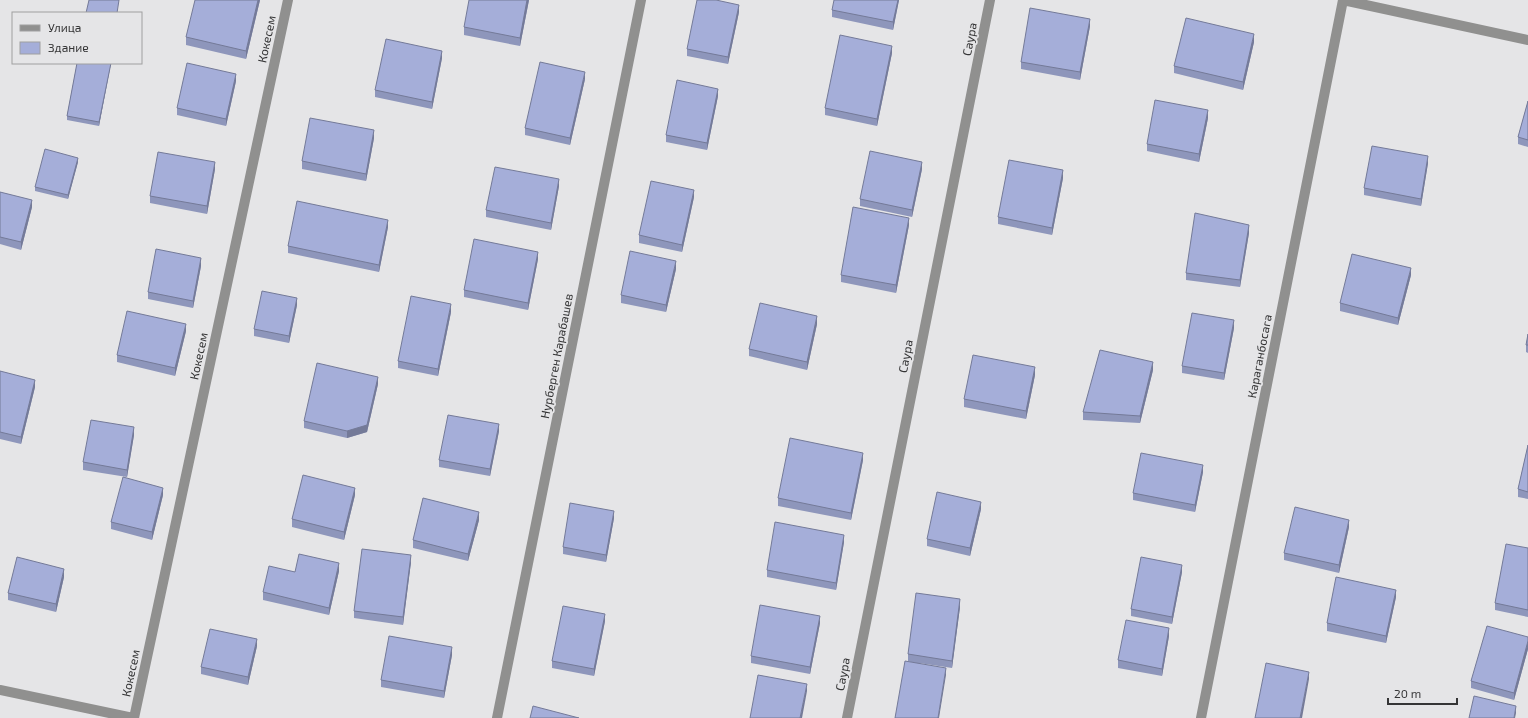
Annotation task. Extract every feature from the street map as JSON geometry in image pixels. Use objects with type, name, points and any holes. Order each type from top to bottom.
[{"type":"street","name":"Кокесем","points":[[134,718],[288,0]]},
{"type":"street","name":"Нурберген Карабашев","points":[[497,718],[641,0]]},
{"type":"street","name":"Саура","points":[[847,718],[990,0]]},
{"type":"street","points":[[1343,0],[1528,40]]},
{"type":"street","name":"Караганбосага","points":[[1201,718],[1343,0]]},
{"type":"street","points":[[0,690],[134,718]]},
{"type":"building","points":[[89,0],[119,0],[117,12],[86,12]]},
{"type":"building","points":[[195,0],[258,0],[246,51],[186,37]]},
{"type":"building","points":[[469,0],[527,0],[520,38],[464,27]]},
{"type":"building","points":[[697,0],[716,0],[739,5],[728,57],[687,49]]},
{"type":"building","points":[[834,0],[898,0],[893,22],[832,10]]},
{"type":"building","points":[[1030,8],[1090,19],[1080,72],[1021,62]]},
{"type":"building","points":[[1186,18],[1254,34],[1243,82],[1174,66]]},
{"type":"building","points":[[840,35],[892,46],[877,119],[825,108]]},
{"type":"building","points":[[386,39],[442,51],[432,102],[375,90]]},
{"type":"building","points":[[540,62],[585,72],[570,138],[525,128]]},
{"type":"building","points":[[187,63],[236,74],[226,119],[177,108]]},
{"type":"building","points":[[77,64],[111,64],[99,122],[67,116]]},
{"type":"building","points":[[677,80],[718,89],[707,143],[666,135]]},
{"type":"building","points":[[1155,100],[1208,110],[1199,154],[1147,144]]},
{"type":"building","points":[[1528,101],[1528,140],[1518,137]]},
{"type":"building","points":[[310,118],[374,130],[366,174],[302,161]]},
{"type":"building","points":[[1372,146],[1428,156],[1421,199],[1364,188]]},
{"type":"building","points":[[45,149],[78,158],[68,195],[35,187]]},
{"type":"building","points":[[870,151],[922,162],[912,210],[860,199]]},
{"type":"building","points":[[158,152],[215,162],[207,206],[150,196]]},
{"type":"building","points":[[1009,160],[1063,170],[1052,228],[998,217]]},
{"type":"building","points":[[495,167],[559,179],[551,223],[486,210]]},
{"type":"building","points":[[651,181],[694,190],[682,245],[639,235]]},
{"type":"building","points":[[0,192],[32,200],[21,242],[0,237]]},
{"type":"building","points":[[297,201],[388,220],[379,265],[288,246]]},
{"type":"building","points":[[853,207],[909,218],[896,285],[841,275]]},
{"type":"building","points":[[1195,213],[1249,225],[1240,280],[1186,273]]},
{"type":"building","points":[[474,239],[538,252],[528,303],[464,290]]},
{"type":"building","points":[[156,249],[201,258],[193,301],[148,292]]},
{"type":"building","points":[[630,251],[676,261],[666,305],[621,295]]},
{"type":"building","points":[[1352,254],[1411,268],[1398,318],[1340,303]]},
{"type":"building","points":[[262,291],[297,298],[289,336],[254,329]]},
{"type":"building","points":[[411,296],[451,304],[438,369],[398,361]]},
{"type":"building","points":[[760,303],[817,316],[807,362],[749,349]]},
{"type":"building","points":[[127,311],[186,324],[175,368],[117,355]]},
{"type":"building","points":[[1192,313],[1234,320],[1224,373],[1182,366]]},
{"type":"building","points":[[1528,334],[1528,345],[1526,345]]},
{"type":"building","points":[[1100,350],[1153,362],[1140,416],[1083,412]]},
{"type":"building","points":[[973,355],[1035,367],[1026,411],[964,399]]},
{"type":"building","points":[[317,363],[378,377],[367,425],[347,431],[304,421]]},
{"type":"building","points":[[0,371],[35,380],[21,437],[0,432]]},
{"type":"building","points":[[448,415],[499,424],[490,469],[439,460]]},
{"type":"building","points":[[91,420],[134,427],[127,470],[83,462]]},
{"type":"building","points":[[790,438],[863,453],[851,513],[778,498]]},
{"type":"building","points":[[1528,445],[1528,492],[1518,489]]},
{"type":"building","points":[[1141,453],[1203,465],[1195,505],[1133,493]]},
{"type":"building","points":[[303,475],[355,488],[344,532],[292,519]]},
{"type":"building","points":[[123,477],[163,488],[152,532],[111,522]]},
{"type":"building","points":[[937,492],[981,502],[970,548],[927,539]]},
{"type":"building","points":[[423,498],[479,512],[468,554],[413,540]]},
{"type":"building","points":[[570,503],[614,511],[606,555],[563,547]]},
{"type":"building","points":[[1295,507],[1349,520],[1339,565],[1284,553]]},
{"type":"building","points":[[775,522],[844,535],[836,583],[767,570]]},
{"type":"building","points":[[1506,544],[1528,548],[1528,610],[1495,603]]},
{"type":"building","points":[[362,549],[411,555],[403,617],[354,611]]},
{"type":"building","points":[[299,554],[339,563],[329,608],[263,592],[269,566],[295,572]]},
{"type":"building","points":[[17,557],[64,569],[56,604],[8,593]]},
{"type":"building","points":[[1141,557],[1182,565],[1172,617],[1131,609]]},
{"type":"building","points":[[1336,577],[1396,590],[1386,636],[1327,623]]},
{"type":"building","points":[[916,593],[960,599],[952,661],[908,654]]},
{"type":"building","points":[[760,605],[820,616],[810,667],[751,656]]},
{"type":"building","points":[[563,606],[605,614],[594,669],[552,661]]},
{"type":"building","points":[[1126,620],[1169,628],[1162,669],[1118,660]]},
{"type":"building","points":[[1487,626],[1528,637],[1514,693],[1471,681]]},
{"type":"building","points":[[210,629],[257,639],[248,677],[201,667]]},
{"type":"building","points":[[389,636],[452,647],[444,691],[381,680]]},
{"type":"building","points":[[905,661],[946,668],[938,718],[895,718]]},
{"type":"building","points":[[1266,663],[1309,672],[1300,718],[1255,718]]},
{"type":"building","points":[[758,675],[807,684],[800,718],[750,718]]},
{"type":"building","points":[[1474,696],[1516,706],[1514,718],[1469,718]]},
{"type":"building","points":[[533,706],[579,718],[530,718]]}]
